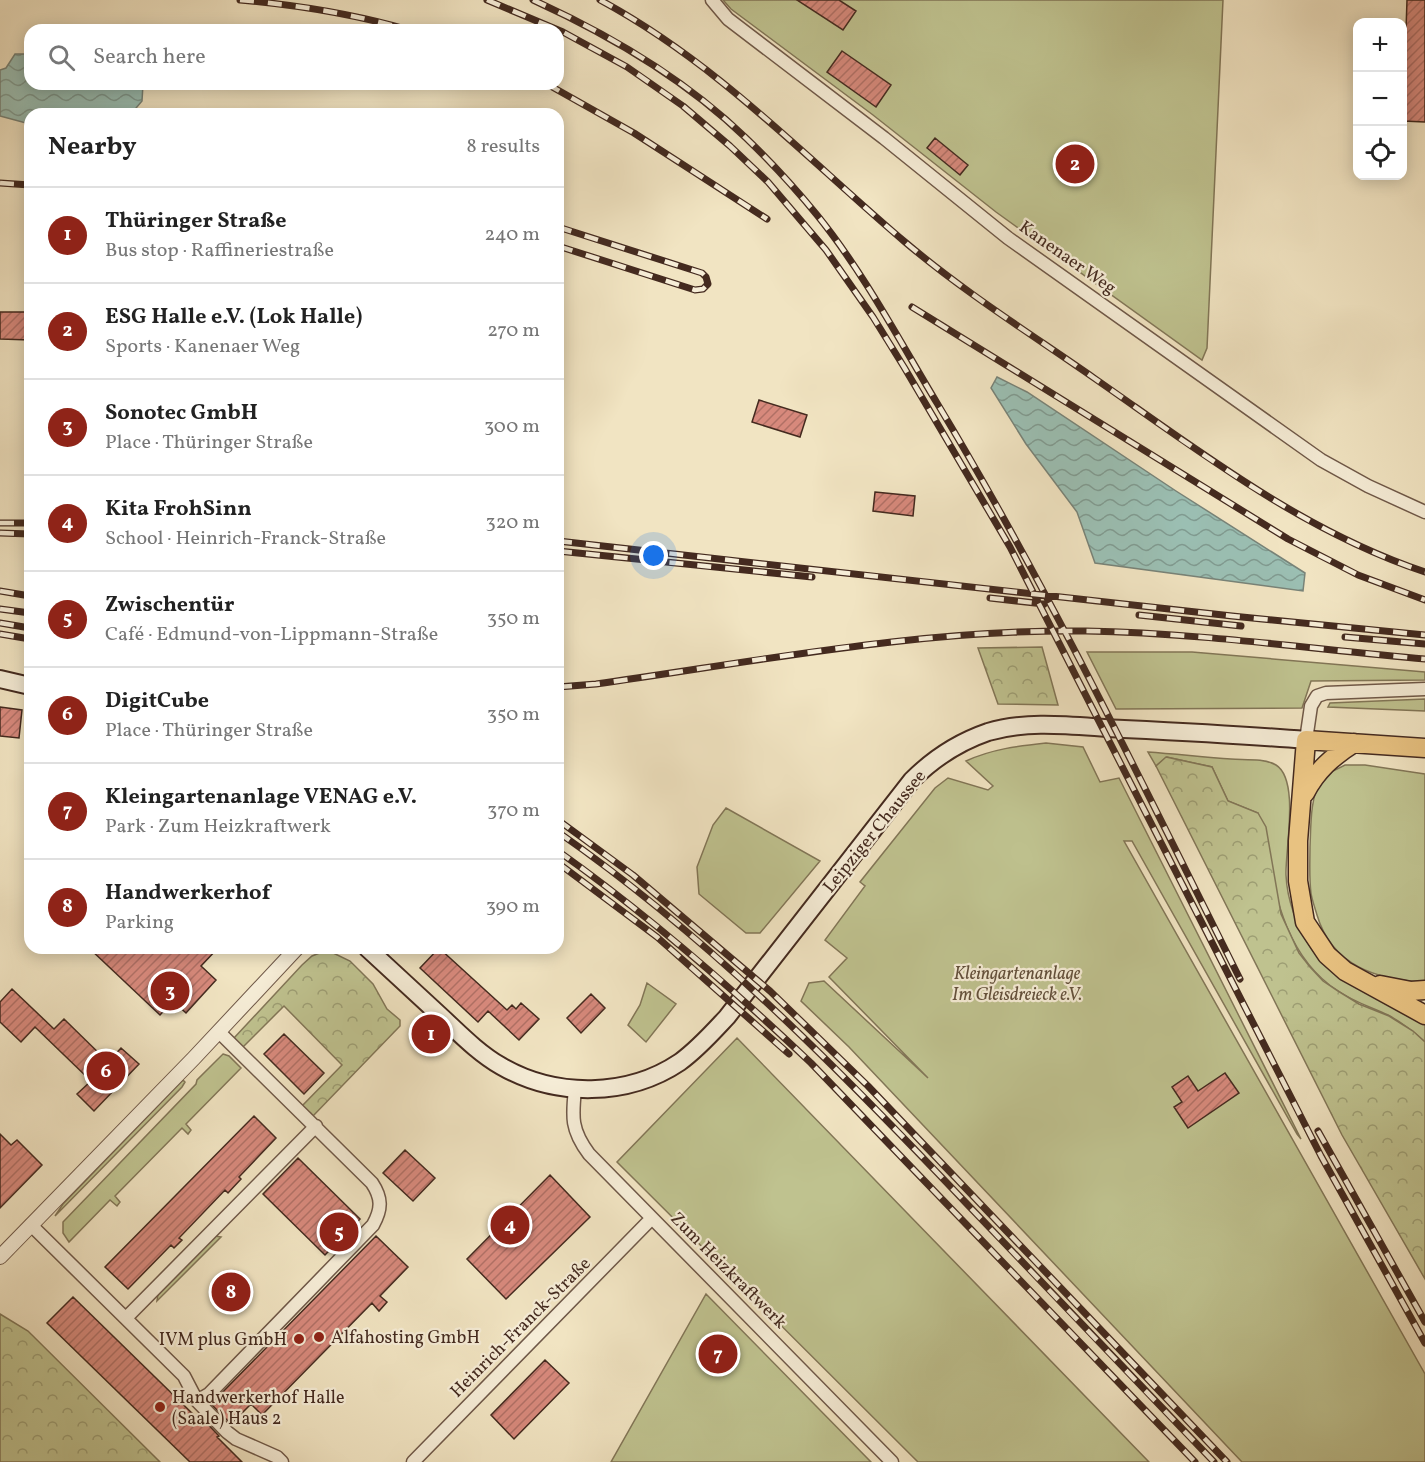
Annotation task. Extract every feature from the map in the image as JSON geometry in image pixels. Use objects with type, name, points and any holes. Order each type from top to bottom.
[{"type":"main road","points":[[0,679],[24,685]]},
{"type":"main road","name":"Leipziger Chaussee","points":[[374,954],[488,1057],[501,1066],[549,1085],[575,1089],[601,1089],[647,1079],[681,1061],[699,1047],[727,1017],[912,780],[936,758],[963,742],[1002,729],[1057,726],[1195,732],[1425,748]]},
{"type":"main road","points":[[1306,740],[1298,881],[1305,922],[1327,956],[1346,971],[1425,1015]]},
{"type":"main road","points":[[1302,800],[1320,769],[1354,743]]},
{"type":"main road","points":[[1366,982],[1411,990],[1425,990]]},
{"type":"street","name":"Kanenaer Weg","points":[[712,0],[728,19],[884,138],[1008,238],[1321,460],[1368,486],[1425,512]]},
{"type":"street","points":[[1306,740],[1311,706],[1317,696],[1326,693],[1425,689]]},
{"type":"street","points":[[0,1257],[219,1032],[291,954]]},
{"type":"street","points":[[197,1401],[209,1394],[373,1225],[379,1215],[381,1202],[379,1193],[372,1183],[219,1032]]},
{"type":"street","name":"Zum Heizkraftwerk","points":[[575,1089],[574,1126],[579,1141],[589,1154],[892,1462]]},
{"type":"street","points":[[126,1318],[316,1126]]},
{"type":"street","name":"Heinrich-Franck-Straße","points":[[413,1462],[652,1218]]},
{"type":"street","points":[[31,1225],[184,1376],[197,1401],[227,1432],[236,1439],[277,1457],[282,1462]]},
{"type":"green space","points":[[723,0],[1223,0],[1207,348],[1202,360],[996,212],[873,115],[731,9]]},
{"type":"green space","points":[[1042,647],[1058,705],[998,704],[978,648]]},
{"type":"green space","points":[[1087,652],[1192,652],[1425,672],[1425,680],[1311,681],[1302,708],[1116,709]]},
{"type":"green space","points":[[1425,699],[1425,711],[1328,707],[1330,703]]},
{"type":"green space","name":"Kleingartenanlage Im Gleisdreieck e.V.","points":[[1046,743],[1083,747],[1100,782],[1119,778],[1301,1139],[1132,841],[1124,841],[1425,1374],[1425,1462],[1242,1462],[849,1047],[801,1001],[809,983],[824,981],[928,1078],[829,977],[847,958],[825,940],[865,886],[860,882],[935,788],[948,778],[988,790],[993,786],[966,761],[995,751]]},
{"type":"green space","points":[[1148,752],[1260,760],[1276,765],[1283,773],[1288,785],[1290,816],[1286,875],[1288,894],[1297,922],[1306,940],[1320,958],[1332,968],[1425,1022],[1425,1042],[1393,1018],[1338,991],[1318,975],[1302,956],[1281,911],[1258,813],[1228,801],[1212,767],[1167,757],[1156,766]]},
{"type":"green space","points":[[1166,757],[1212,767],[1228,801],[1258,813],[1266,827],[1281,914],[1299,953],[1310,967],[1323,981],[1338,991],[1359,1004],[1389,1016],[1413,1031],[1425,1042],[1425,1279],[1342,1135],[1156,766]]},
{"type":"green space","points":[[1345,765],[1365,765],[1425,774],[1425,982],[1390,978],[1359,967],[1333,947],[1317,915],[1311,896],[1310,881],[1313,803],[1321,779],[1325,780],[1333,771]]},
{"type":"green space","points":[[726,808],[820,861],[760,933],[746,933],[699,894],[697,867],[713,825]]},
{"type":"green space","points":[[335,954],[350,961],[373,984],[387,1009],[400,1020],[400,1026],[313,1116],[302,1106],[342,1065],[284,1006],[243,1047],[234,1038],[312,956]]},
{"type":"green space","points":[[647,983],[676,1004],[646,1042],[628,1025],[640,1005]]},
{"type":"green space","points":[[737,1038],[1149,1462],[918,1462],[617,1162]]},
{"type":"green space","points":[[223,1054],[229,1056],[241,1068],[186,1124],[191,1130],[188,1134],[182,1128],[115,1196],[120,1202],[117,1206],[110,1200],[69,1242],[63,1233],[63,1222]]},
{"type":"green space","points":[[183,1080],[185,1082],[182,1087],[55,1216],[63,1204]]},
{"type":"green space","points":[[215,1236],[221,1237],[157,1301],[158,1294]]},
{"type":"green space","points":[[706,1294],[871,1462],[611,1462]]},
{"type":"green space","points":[[0,1314],[28,1331],[160,1462],[0,1462]]},
{"type":"water","points":[[15,54],[24,54],[24,90],[143,90],[142,101],[136,108],[24,108],[24,122],[0,116],[0,70],[6,68]]},
{"type":"water","points":[[997,377],[1027,392],[1305,573],[1303,591],[1095,563],[1077,512],[1026,444],[991,388]]},
{"type":"building","points":[[797,0],[839,0],[856,11],[843,30]]},
{"type":"building","points":[[1407,0],[1425,0],[1425,122],[1407,121]]},
{"type":"building","points":[[842,51],[891,85],[876,107],[827,72]]},
{"type":"building","points":[[935,138],[968,165],[960,175],[927,148]]},
{"type":"building","points":[[0,312],[24,312],[24,340],[0,339]]},
{"type":"building","points":[[759,400],[807,415],[800,437],[752,422]]},
{"type":"building","points":[[875,492],[915,496],[913,516],[873,511]]},
{"type":"building","points":[[0,707],[22,710],[19,738],[0,736]]},
{"type":"building","points":[[95,954],[212,954],[201,966],[216,980],[186,1013],[173,1001],[160,1015]]},
{"type":"building","points":[[433,954],[446,954],[507,1010],[512,1005],[516,1009],[521,1003],[539,1019],[519,1040],[488,1011],[478,1022],[420,968]]},
{"type":"building","points":[[12,989],[54,1029],[64,1019],[108,1062],[121,1048],[139,1064],[94,1111],[77,1094],[91,1081],[35,1027],[21,1042],[0,1022],[0,1002]]},
{"type":"building","points":[[591,994],[605,1008],[581,1033],[567,1018]]},
{"type":"building","points":[[284,1034],[324,1073],[304,1094],[264,1054]]},
{"type":"building","points":[[1225,1073],[1239,1093],[1188,1128],[1174,1107],[1182,1102],[1172,1087],[1188,1076],[1198,1091]]},
{"type":"building","points":[[254,1116],[276,1138],[239,1177],[241,1179],[228,1193],[225,1190],[179,1238],[182,1240],[174,1248],[171,1245],[128,1289],[105,1267]]},
{"type":"building","points":[[0,1134],[11,1145],[17,1140],[42,1165],[0,1208]]},
{"type":"building","points":[[405,1150],[435,1178],[413,1201],[383,1173]]},
{"type":"building","points":[[298,1158],[360,1219],[325,1255],[263,1194]]},
{"type":"building","points":[[550,1175],[590,1217],[506,1299],[467,1259]]},
{"type":"building","points":[[376,1236],[408,1267],[380,1296],[387,1302],[379,1311],[372,1303],[262,1415],[251,1404],[231,1424],[211,1404]]},
{"type":"building","name":"Handwerkerhof Halle (Saale) Haus 2","points":[[73,1297],[197,1418],[200,1416],[242,1462],[190,1462],[47,1323]]},
{"type":"building","points":[[545,1360],[569,1383],[514,1439],[491,1415]]},
{"type":"railway","points":[[240,0],[325,11],[386,24]]},
{"type":"railway","points":[[487,0],[544,24]]},
{"type":"railway","points":[[533,0],[618,43],[698,96],[765,156],[834,237],[880,307],[1018,544],[1094,688],[1240,979]]},
{"type":"railway","points":[[600,0],[643,25],[722,82],[905,242],[951,278],[1212,461],[1336,535],[1425,572]]},
{"type":"railway","points":[[564,33],[627,67],[683,106],[730,146],[768,182],[826,250],[873,317],[1010,547],[1321,1156],[1425,1343]]},
{"type":"railway","points":[[558,90],[634,133],[767,219]]},
{"type":"railway","points":[[0,183],[24,185]]},
{"type":"railway","points":[[564,229],[702,273],[708,284],[703,289],[695,290],[564,248]]},
{"type":"railway","points":[[912,307],[1288,539],[1358,575],[1425,600]]},
{"type":"railway","points":[[0,523],[24,523]]},
{"type":"railway","points":[[0,533],[24,534]]},
{"type":"railway","points":[[564,542],[1232,616],[1425,635]]},
{"type":"railway","points":[[564,552],[812,577]]},
{"type":"railway","points":[[0,591],[24,595]]},
{"type":"railway","points":[[990,598],[1044,604]]},
{"type":"railway","points":[[0,609],[24,612]]},
{"type":"railway","points":[[1139,615],[1241,626]]},
{"type":"railway","points":[[0,623],[24,627]]},
{"type":"railway","points":[[564,687],[596,684],[840,648],[963,635],[1024,632],[1129,632],[1425,659]]},
{"type":"railway","points":[[0,634],[24,638]]},
{"type":"railway","points":[[1345,637],[1425,644]]},
{"type":"railway","points":[[564,824],[633,875],[770,991],[868,1086],[1227,1462]]},
{"type":"railway","points":[[564,836],[668,916],[721,961],[822,1055],[1214,1462]]},
{"type":"railway","points":[[564,855],[624,900],[688,953],[811,1063],[1195,1462]]},
{"type":"railway","points":[[564,867],[657,937],[789,1054]]},
{"type":"railway","points":[[1318,1131],[1425,1322]]},
{"type":"place","name":"ESG Halle e.V. (Lok Halle)","points":[[1075,164]]},
{"type":"place","name":"Sonotec GmbH","points":[[170,991]]},
{"type":"place","name":"Thüringer Straße","points":[[431,1034]]},
{"type":"place","name":"DigitCube","points":[[106,1071]]},
{"type":"place","name":"Kita FrohSinn","points":[[510,1225]]},
{"type":"place","name":"Zwischentür","points":[[339,1232]]},
{"type":"place","name":"Handwerkerhof","points":[[231,1292]]},
{"type":"place","name":"Alfahosting GmbH","points":[[319,1337]]},
{"type":"place","name":"IVM plus GmbH","points":[[299,1339]]},
{"type":"place","name":"Kleingartenanlage VENAG e.V.","points":[[718,1354]]},
{"type":"place","name":"Handwerkerhof Halle (Saale) Haus 2","points":[[160,1407]]}]
